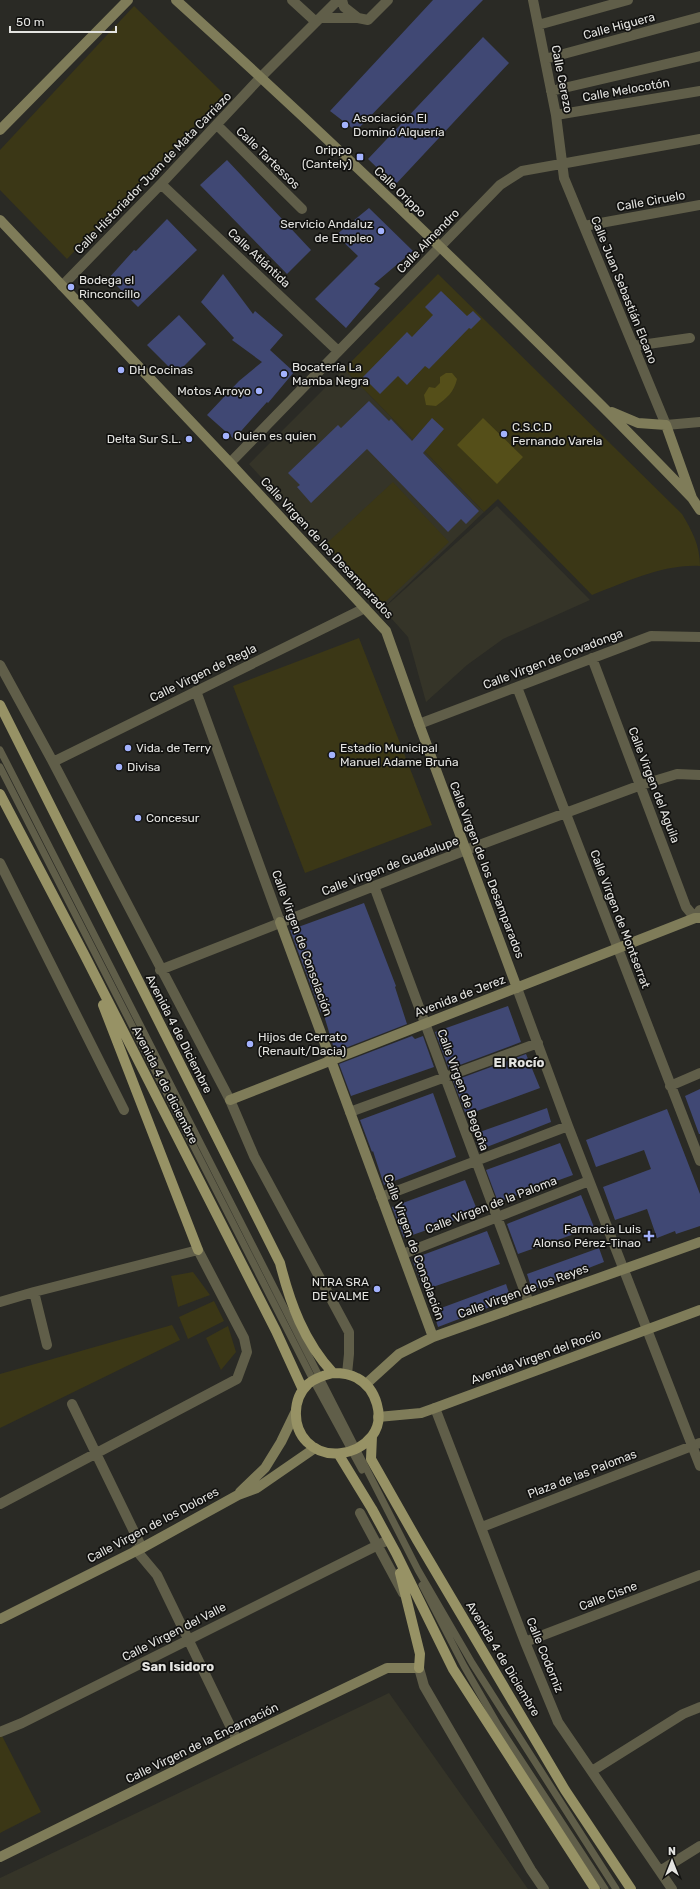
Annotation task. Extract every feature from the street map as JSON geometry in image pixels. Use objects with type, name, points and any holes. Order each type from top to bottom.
[{"type":"main road","name":"Avenida 4 de Diciembre","points":[[0,705],[280,1263],[288,1295],[301,1324],[318,1356],[333,1373]]},
{"type":"main road","name":"Avenida 4 de diciembre","points":[[0,794],[84,954],[276,1331],[303,1390]]},
{"type":"main road","points":[[84,954],[198,1250]]},
{"type":"main road","points":[[372,1436],[354,1449],[338,1455],[326,1454],[306,1441],[300,1432],[296,1422],[298,1400],[303,1390],[317,1379],[333,1373],[347,1374],[366,1384],[378,1405],[378,1417]]},
{"type":"main road","name":"Avenida 4 de Diciembre","points":[[378,1417],[372,1436],[371,1459],[417,1540],[565,1790],[630,1889]]},
{"type":"main road","points":[[338,1455],[372,1509],[396,1553],[453,1669],[595,1889]]},
{"type":"main road","points":[[396,1553],[420,1654],[419,1668]]},
{"type":"street","points":[[0,130],[128,0]]},
{"type":"street","name":"Calle Orippo","points":[[176,0],[261,77],[440,248],[603,407]]},
{"type":"street","points":[[292,0],[318,20],[358,18],[368,20],[388,0]]},
{"type":"street","name":"Calle Historiador Juan de Mata Carriazo","points":[[62,286],[161,184],[261,77],[338,0]]},
{"type":"street","points":[[342,0],[344,7],[358,18]]},
{"type":"street","name":"Calle Cerezo","points":[[533,0],[556,116],[562,164]]},
{"type":"street","points":[[538,25],[628,0]]},
{"type":"street","name":"Calle Higuera","points":[[545,59],[700,17]]},
{"type":"street","points":[[551,91],[700,56]]},
{"type":"street","name":"Calle Melocotón","points":[[556,116],[700,91]]},
{"type":"street","name":"Calle Tartessos","points":[[217,125],[302,209]]},
{"type":"street","name":"Calle Almendro","points":[[230,463],[500,185],[522,171],[700,139]]},
{"type":"street","name":"Calle Juan Sebastián Elcano","points":[[562,164],[564,178],[666,425]]},
{"type":"street","name":"Calle Atlántida","points":[[161,184],[338,351]]},
{"type":"street","name":"Calle Ciruelo","points":[[584,226],[700,205]]},
{"type":"street","name":"Calle Virgen de los Desamparados","points":[[0,220],[230,463],[386,631],[568,1126],[623,1269],[696,1444],[700,1466]]},
{"type":"street","points":[[634,346],[690,338]]},
{"type":"street","points":[[603,407],[628,420],[647,425],[700,422]]},
{"type":"street","points":[[603,407],[692,498],[700,510]]},
{"type":"street","points":[[638,444],[636,438],[637,434],[643,426],[647,425]]},
{"type":"street","points":[[666,425],[692,498]]},
{"type":"street","name":"Calle Virgen de Regla","points":[[53,762],[365,608]]},
{"type":"street","name":"Calle Virgen de Covadonga","points":[[419,724],[651,636],[700,637]]},
{"type":"street","name":"Calle Virgen del Aguila","points":[[592,658],[642,785],[686,907],[698,916]]},
{"type":"street","points":[[0,665],[53,762],[160,970],[230,1100],[254,1156],[349,1332],[350,1354],[347,1374]]},
{"type":"street","name":"Calle Virgen de Montserrat","points":[[517,687],[700,1161]]},
{"type":"street","name":"Calle Virgen de Consolación","points":[[196,691],[433,1338]]},
{"type":"street","name":"Calle Virgen de Guadalupe","points":[[160,970],[466,850],[642,785],[677,774],[700,776]]},
{"type":"street","points":[[0,863],[124,1110]]},
{"type":"street","name":"Calle Virgen de Begoña","points":[[374,886],[528,1303]]},
{"type":"street","name":"Avenida de Jerez","points":[[230,1100],[698,916]]},
{"type":"street","points":[[350,1112],[445,1079],[538,1044]]},
{"type":"street","points":[[670,1086],[700,1073]]},
{"type":"street","points":[[382,1197],[568,1126]]},
{"type":"street","name":"Calle Virgen de la Paloma","points":[[403,1254],[496,1216],[589,1181]]},
{"type":"street","name":"Calle Virgen de los Reyes","points":[[366,1384],[380,1373],[399,1354],[433,1338],[700,1242]]},
{"type":"street","points":[[0,1302],[198,1250],[244,1338],[247,1352],[237,1379],[0,1504]]},
{"type":"street","points":[[34,1292],[48,1345]]},
{"type":"street","name":"Avenida Virgen del Rocío","points":[[378,1417],[421,1413],[700,1310]]},
{"type":"street","points":[[72,1404],[97,1454],[139,1549],[157,1575],[237,1740]]},
{"type":"street","name":"Calle Codorniz","points":[[435,1408],[482,1527],[524,1642],[558,1722],[672,1889]]},
{"type":"street","points":[[238,1495],[265,1468],[282,1442],[296,1411]]},
{"type":"street","name":"Plaza de las Palomas","points":[[482,1527],[696,1444]]},
{"type":"street","name":"Calle Virgen de los Dolores","points":[[0,1619],[139,1549],[238,1495],[257,1488],[272,1480],[315,1448]]},
{"type":"street","points":[[360,1514],[406,1599]]},
{"type":"street","name":"Calle Virgen del Valle","points":[[0,1732],[22,1723],[388,1540]]},
{"type":"street","name":"Calle Cisne","points":[[524,1642],[700,1574]]},
{"type":"street","name":"Calle Virgen de la Encarnación","points":[[0,1857],[237,1740],[388,1668],[419,1668]]},
{"type":"street","points":[[419,1668],[424,1686],[531,1870],[544,1889]]},
{"type":"street","points":[[592,1771],[683,1714],[700,1707]]},
{"type":"street","points":[[660,1871],[700,1846]]},
{"type":"lane","points":[[0,750],[317,1379]]},
{"type":"lane","points":[[0,768],[317,1379],[418,1570],[472,1663],[616,1889]]},
{"type":"lane","points":[[354,1449],[464,1666],[498,1725],[605,1889]]},
{"type":"shaded area","points":[[134,6],[225,95],[67,259],[0,190],[0,150]]},
{"type":"shaded area","name":"C.S.C.D Fernando Varela","points":[[438,274],[682,514],[697,545],[700,566],[686,566],[659,571],[592,595],[498,499],[484,512],[344,369]]},
{"type":"shaded area","points":[[344,369],[484,512],[382,609],[249,464]]},
{"type":"shaded area","points":[[446,373],[452,373],[457,379],[452,391],[436,406],[426,405],[424,395],[429,387],[435,388],[440,383],[440,377]]},
{"type":"shaded area","points":[[483,418],[523,457],[497,484],[457,445]]},
{"type":"shaded area","points":[[393,482],[449,542],[383,604],[326,544]]},
{"type":"shaded area","points":[[497,506],[590,600],[503,639],[467,665],[426,702],[408,637],[383,609]]},
{"type":"shaded area","name":"Estadio Municipal Manuel Adame Bruña","points":[[359,638],[432,825],[305,873],[233,686]]},
{"type":"shaded area","points":[[193,1272],[210,1295],[178,1307],[171,1276]]},
{"type":"shaded area","points":[[214,1301],[224,1321],[188,1339],[179,1317]]},
{"type":"shaded area","points":[[172,1325],[180,1340],[0,1428],[0,1374]]},
{"type":"shaded area","points":[[228,1326],[236,1352],[221,1370],[206,1338]]},
{"type":"shaded area","points":[[389,1693],[528,1889],[0,1889],[0,1878]]},
{"type":"shaded area","points":[[0,1732],[41,1812],[0,1833]]},
{"type":"building","points":[[433,0],[483,0],[356,131],[330,111]]},
{"type":"building","points":[[483,37],[509,63],[395,185],[368,159]]},
{"type":"building","points":[[227,160],[311,250],[287,274],[200,185]]},
{"type":"building","points":[[369,208],[413,251],[374,284],[380,288],[346,328],[315,299],[358,256],[336,235]]},
{"type":"building","points":[[167,219],[197,250],[138,307],[109,278],[134,250],[136,251]]},
{"type":"building","points":[[223,274],[253,314],[255,311],[283,335],[270,350],[294,372],[268,403],[267,402],[234,439],[207,415],[239,381],[262,362],[232,340],[234,338],[201,302]]},
{"type":"building","points":[[441,291],[467,316],[473,311],[481,319],[471,329],[469,328],[429,369],[425,366],[407,385],[398,376],[380,394],[363,377],[407,332],[412,337],[433,315],[425,307]]},
{"type":"building","points":[[179,315],[206,344],[176,374],[147,345]]},
{"type":"building","points":[[369,401],[389,421],[391,419],[412,441],[432,418],[444,429],[423,453],[479,511],[466,524],[461,519],[448,532],[367,449],[311,503],[297,487],[300,485],[288,473],[338,425],[341,428]]},
{"type":"building","points":[[364,903],[396,986],[395,987],[407,1024],[335,1052],[323,1012],[321,1013],[290,930]]},
{"type":"building","points":[[508,1006],[521,1042],[449,1069],[435,1032]]},
{"type":"building","points":[[412,1036],[415,1039],[423,1036],[434,1067],[351,1096],[339,1064]]},
{"type":"building","points":[[526,1054],[540,1088],[466,1115],[453,1081]]},
{"type":"building","points":[[700,1089],[700,1134],[699,1134],[685,1096]]},
{"type":"building","points":[[433,1093],[456,1157],[384,1185],[373,1151],[372,1152],[360,1120]]},
{"type":"building","points":[[547,1108],[551,1122],[479,1150],[474,1134]]},
{"type":"building","points":[[667,1109],[700,1194],[700,1226],[676,1234],[675,1231],[657,1238],[647,1209],[615,1220],[603,1187],[651,1169],[644,1150],[596,1167],[586,1140]]},
{"type":"building","points":[[560,1143],[573,1175],[498,1202],[486,1170]]},
{"type":"building","points":[[465,1180],[478,1212],[404,1238],[392,1207]]},
{"type":"building","points":[[581,1195],[594,1227],[518,1254],[507,1224]]},
{"type":"building","points":[[487,1231],[500,1264],[424,1290],[412,1259]]},
{"type":"building","points":[[599,1248],[604,1262],[532,1290],[527,1274]]},
{"type":"building","points":[[506,1284],[511,1299],[438,1327],[433,1311]]},
{"type":"place","name":"Asociación El Dominó Alquería","points":[[345,125]]},
{"type":"place","name":"Orippo (Cantely)","points":[[360,157]]},
{"type":"place","name":"Servicio Andaluz de Empleo","points":[[381,231]]},
{"type":"place","name":"Bodega el Rinconcillo","points":[[71,287]]},
{"type":"place","name":"DH Cocinas","points":[[121,370]]},
{"type":"place","name":"Bocatería La Mamba Negra","points":[[284,374]]},
{"type":"place","name":"Motos Arroyo","points":[[259,391]]},
{"type":"place","name":"C.S.C.D Fernando Varela","points":[[504,434]]},
{"type":"place","name":"Quien es quien","points":[[226,436]]},
{"type":"place","name":"Delta Sur S.L.","points":[[189,439]]},
{"type":"place","name":"Vida. de Terry","points":[[128,748]]},
{"type":"place","name":"Estadio Municipal Manuel Adame Bruña","points":[[332,755]]},
{"type":"place","name":"Divisa","points":[[119,767]]},
{"type":"place","name":"Concesur","points":[[138,818]]},
{"type":"place","name":"Hijos de Cerrato (Renault/Dacia)","points":[[250,1044]]},
{"type":"place","name":"Farmacia Luis Alonso Pérez-Tinao","points":[[649,1236]]},
{"type":"place","name":"NTRA SRA DE VALME","points":[[377,1289]]},
{"type":"district","name":"El Rocío","points":[[519,1062]]},
{"type":"district","name":"San Isidoro","points":[[178,1666]]}]
